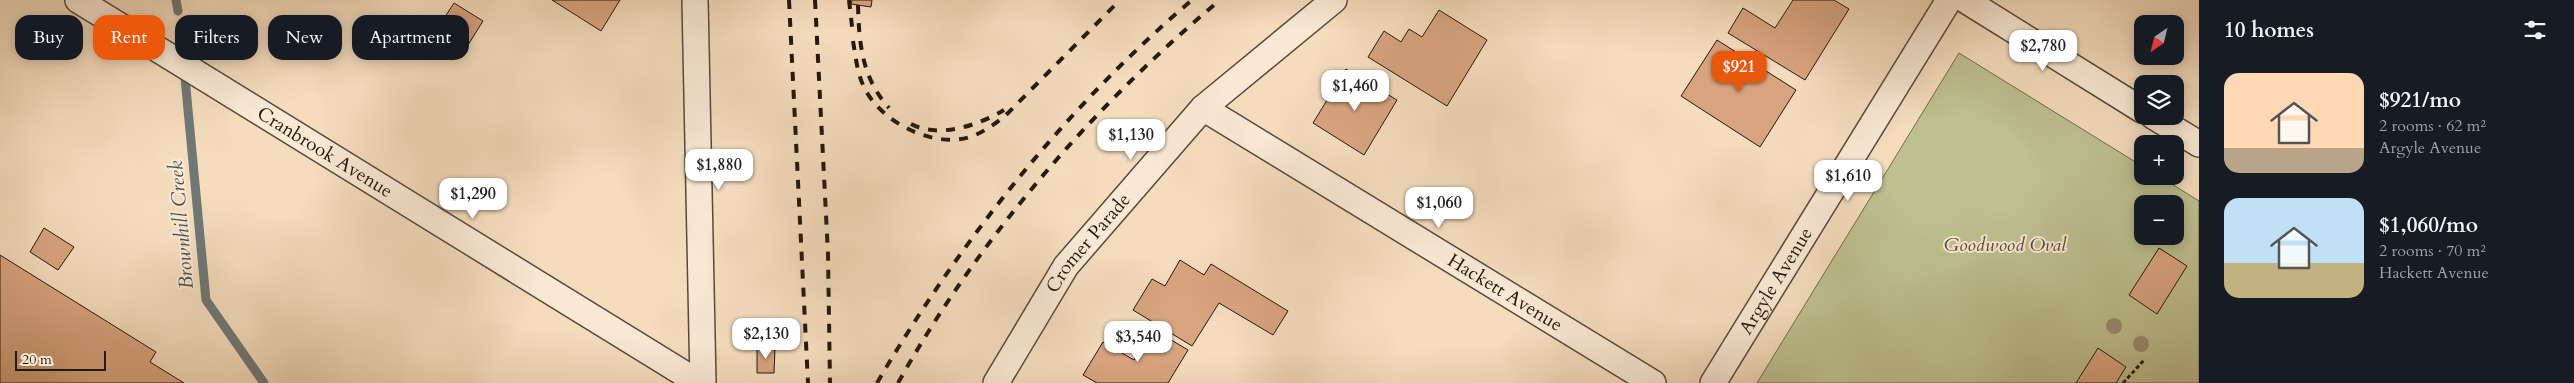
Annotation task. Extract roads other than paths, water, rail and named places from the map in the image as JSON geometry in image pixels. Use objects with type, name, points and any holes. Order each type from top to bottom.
[{"type":"street","name":"Cranbrook Avenue","points":[[78,0],[699,383]]},
{"type":"street","points":[[695,0],[703,383]]},
{"type":"street","name":"Cromer Parade","points":[[996,383],[1066,266],[1203,108],[1334,0]]},
{"type":"street","name":"Argyle Avenue","points":[[1712,383],[1949,0]]},
{"type":"street","points":[[1965,0],[2134,105]]},
{"type":"street","name":"Hackett Avenue","points":[[1203,108],[1653,383]]},
{"type":"street","points":[[2168,125],[2199,144]]},
{"type":"waterway","name":"Brownhill Creek","points":[[176,0],[178,11]]},
{"type":"waterway","name":"Brownhill Creek","points":[[183,60],[206,300],[264,383]]},
{"type":"railway","points":[[789,0],[808,383]]},
{"type":"railway","points":[[815,0],[828,254],[830,383]]},
{"type":"railway","points":[[849,0],[853,35]]},
{"type":"railway","points":[[853,41],[862,83],[873,101],[884,113],[897,123],[927,136],[958,139],[973,136],[1005,116],[1120,0]]},
{"type":"railway","points":[[877,383],[909,330],[944,278],[1018,178],[1101,85],[1192,0]]},
{"type":"railway","points":[[898,383],[930,329],[965,277],[1002,226],[1042,177],[1128,84],[1220,0]]},
{"type":"railway","points":[[858,5],[859,33],[864,60],[873,85],[889,108]]},
{"type":"railway","points":[[911,124],[922,128],[946,130],[983,121],[1004,110]]},
{"type":"park label","name":"Goodwood Oval","points":[[2005,245]]}]
